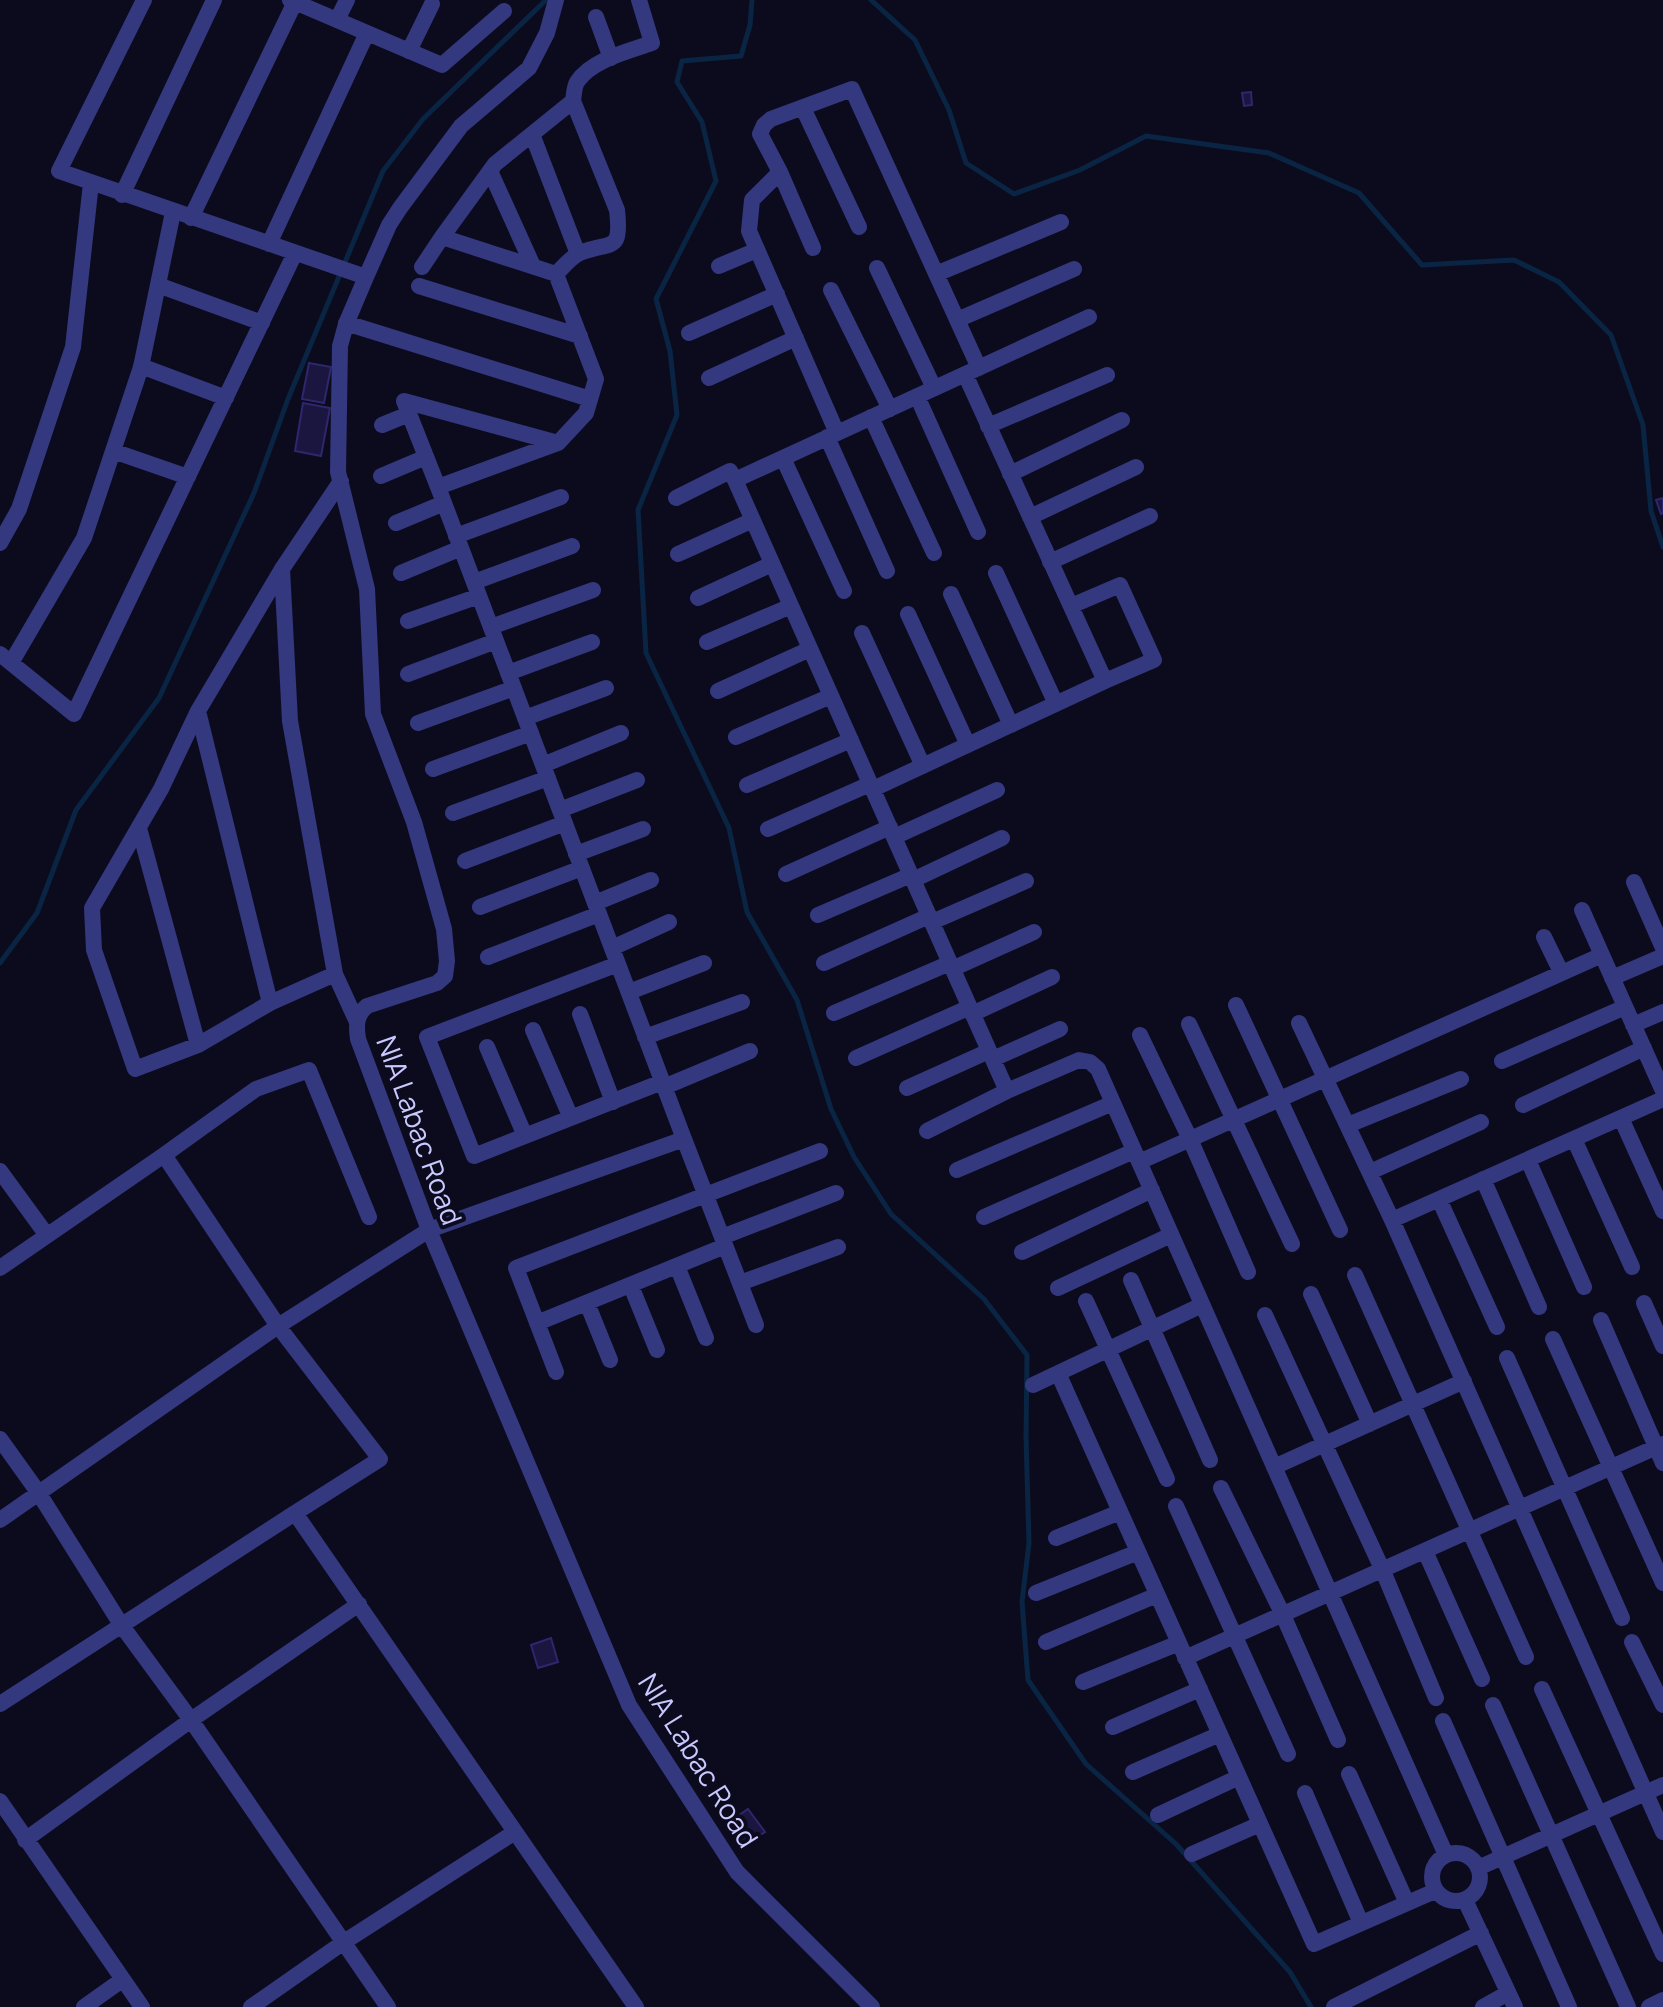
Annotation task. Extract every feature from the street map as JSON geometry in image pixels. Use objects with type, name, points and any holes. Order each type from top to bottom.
[{"type":"street","points":[[144,0],[59,171],[360,275]]},
{"type":"street","points":[[122,195],[214,0]]},
{"type":"street","points":[[337,20],[347,0]]},
{"type":"street","name":"NIA Labac Road","points":[[556,0],[547,33],[529,68],[461,126],[389,225],[360,275],[340,346],[337,449],[341,481],[367,589],[373,714],[414,822],[444,929],[447,961],[445,976],[437,983],[367,1006],[361,1011],[357,1022],[358,1039],[429,1230],[629,1705],[737,1872],[872,2007]]},
{"type":"street","points":[[556,274],[578,254],[611,246],[617,239],[617,210],[573,101],[576,83],[588,70],[652,43],[639,0]]},
{"type":"street","points":[[191,218],[292,1],[442,65],[504,11]]},
{"type":"street","points":[[409,51],[432,4]]},
{"type":"street","points":[[596,17],[611,58]]},
{"type":"street","points":[[269,244],[367,33]]},
{"type":"street","points":[[813,248],[760,134],[771,119],[852,89],[957,320],[988,426],[1105,681]]},
{"type":"street","points":[[422,267],[490,171],[573,101]]},
{"type":"street","points":[[803,108],[859,227]]},
{"type":"street","points":[[532,134],[578,254]]},
{"type":"street","points":[[490,171],[533,266]]},
{"type":"street","points":[[780,172],[752,200],[749,231],[796,338],[887,571]]},
{"type":"street","points":[[0,543],[19,509],[73,347],[91,183]]},
{"type":"street","points":[[173,212],[141,366],[84,538],[6,658],[74,714],[295,253]]},
{"type":"street","points":[[936,274],[1061,222]]},
{"type":"street","points":[[396,523],[441,495],[558,443],[586,413],[596,379],[556,274],[442,237]]},
{"type":"street","points":[[719,266],[757,250]]},
{"type":"street","points":[[877,268],[934,388]]},
{"type":"street","points":[[957,320],[1074,269]]},
{"type":"street","points":[[158,285],[262,323]]},
{"type":"street","points":[[419,286],[580,336]]},
{"type":"street","points":[[831,290],[890,409]]},
{"type":"street","points":[[689,333],[777,294]]},
{"type":"street","points":[[735,480],[1089,317]]},
{"type":"street","points":[[346,323],[590,399]]},
{"type":"street","points":[[709,378],[796,338]]},
{"type":"street","points":[[141,366],[226,398]]},
{"type":"street","points":[[988,426],[1107,375]]},
{"type":"street","points":[[917,396],[978,532]]},
{"type":"street","points":[[558,443],[404,401],[756,1325]]},
{"type":"street","points":[[382,425],[409,414]]},
{"type":"street","points":[[871,417],[934,553]]},
{"type":"street","points":[[1010,474],[1122,420]]},
{"type":"street","points":[[113,451],[188,477]]},
{"type":"street","points":[[381,476],[426,457]]},
{"type":"street","points":[[783,458],[844,591]]},
{"type":"street","points":[[1030,517],[1136,467]]},
{"type":"street","points":[[676,498],[730,471],[1007,1091]]},
{"type":"street","points":[[335,974],[270,1003],[198,1045],[135,1069],[94,950],[92,908],[139,828],[198,711],[282,569],[341,481]]},
{"type":"street","points":[[401,573],[459,542],[561,497]]},
{"type":"street","points":[[1050,562],[1150,516]]},
{"type":"street","points":[[678,554],[753,520]]},
{"type":"street","points":[[408,621],[572,546]]},
{"type":"street","points":[[698,598],[772,564]]},
{"type":"street","points":[[282,569],[290,721],[335,974],[357,1022]]},
{"type":"street","points":[[996,573],[1056,704]]},
{"type":"street","points":[[768,829],[923,766],[1154,660],[1120,585],[1071,606]]},
{"type":"street","points":[[408,674],[593,590]]},
{"type":"street","points":[[951,594],[1011,725]]},
{"type":"street","points":[[707,642],[791,606]]},
{"type":"street","points":[[908,614],[968,745]]},
{"type":"street","points":[[862,633],[923,766]]},
{"type":"street","points":[[418,723],[592,642]]},
{"type":"street","points":[[718,691],[810,649]]},
{"type":"street","points":[[433,769],[606,688]]},
{"type":"street","points":[[736,737],[831,696]]},
{"type":"street","points":[[198,711],[270,1003]]},
{"type":"street","points":[[453,813],[545,772],[621,733]]},
{"type":"street","points":[[747,785],[851,740]]},
{"type":"street","points":[[465,861],[637,780]]},
{"type":"street","points":[[786,874],[997,790]]},
{"type":"street","points":[[139,828],[198,1045]]},
{"type":"street","points":[[480,907],[643,829]]},
{"type":"street","points":[[818,915],[1002,838]]},
{"type":"street","points":[[488,957],[597,909],[651,880]]},
{"type":"street","points":[[824,963],[1026,881]]},
{"type":"street","points":[[1634,882],[1663,948]]},
{"type":"street","points":[[1582,910],[1644,1048],[1659,1070],[1663,1091]]},
{"type":"street","points":[[669,922],[615,956],[427,1037],[474,1156],[750,1051]]},
{"type":"street","points":[[834,1013],[1034,932]]},
{"type":"street","points":[[1544,937],[1561,972]]},
{"type":"street","points":[[984,1217],[1136,1156],[1190,1139],[1602,955]]},
{"type":"street","points":[[1612,978],[1663,956]]},
{"type":"street","points":[[629,992],[704,963]]},
{"type":"street","points":[[856,1058],[1052,977]]},
{"type":"street","points":[[645,1037],[742,1002]]},
{"type":"street","points":[[1236,1005],[1340,1230]]},
{"type":"street","points":[[1502,1061],[1625,1007]]},
{"type":"street","points":[[1633,1025],[1663,1012]]},
{"type":"street","points":[[580,1014],[613,1102]]},
{"type":"street","points":[[1299,1023],[1392,1220],[1663,1832]]},
{"type":"street","points":[[1189,1024],[1292,1244]]},
{"type":"street","points":[[907,1088],[1060,1029]]},
{"type":"street","points":[[533,1030],[571,1118]]},
{"type":"street","points":[[1140,1035],[1248,1272]]},
{"type":"street","points":[[487,1047],[525,1136]]},
{"type":"street","points":[[1523,1105],[1644,1048]]},
{"type":"street","points":[[927,1131],[1079,1060],[1090,1062],[1098,1069],[1446,1855]]},
{"type":"street","points":[[0,1268],[256,1089],[309,1070],[369,1217]]},
{"type":"street","points":[[1348,1125],[1461,1079]]},
{"type":"street","points":[[1392,1220],[1663,1099]]},
{"type":"street","points":[[957,1170],[1113,1103]]},
{"type":"street","points":[[1621,1118],[1663,1211]]},
{"type":"street","points":[[1370,1172],[1481,1122]]},
{"type":"street","points":[[0,1520],[278,1326],[429,1230],[684,1139]]},
{"type":"street","points":[[1574,1139],[1632,1267]]},
{"type":"street","points":[[556,1372],[516,1268],[820,1151]]},
{"type":"street","points":[[0,1704],[380,1459],[278,1326],[164,1155]]},
{"type":"street","points":[[1528,1160],[1584,1287]]},
{"type":"street","points":[[0,1171],[46,1234]]},
{"type":"street","points":[[1483,1179],[1539,1307]]},
{"type":"street","points":[[1022,1252],[1152,1190]]},
{"type":"street","points":[[537,1323],[631,1286],[836,1193]]},
{"type":"street","points":[[1439,1199],[1497,1327]]},
{"type":"street","points":[[1058,1288],[1171,1235]]},
{"type":"street","points":[[740,1283],[838,1247]]},
{"type":"street","points":[[677,1266],[706,1338]]},
{"type":"street","points":[[1355,1275],[1526,1657]]},
{"type":"street","points":[[1131,1280],[1210,1460]]},
{"type":"street","points":[[631,1286],[657,1350]]},
{"type":"street","points":[[1311,1294],[1370,1424]]},
{"type":"street","points":[[1086,1301],[1167,1479]]},
{"type":"street","points":[[587,1303],[610,1360]]},
{"type":"street","points":[[1644,1303],[1663,1346]]},
{"type":"street","points":[[1033,1385],[1202,1305]]},
{"type":"street","points":[[1265,1315],[1383,1571],[1436,1698]]},
{"type":"street","points":[[1601,1320],[1660,1446],[1663,1463]]},
{"type":"street","points":[[1553,1339],[1663,1583]]},
{"type":"street","points":[[1507,1358],[1622,1618]]},
{"type":"street","points":[[1058,1373],[1314,1944],[1435,1891]]},
{"type":"street","points":[[1274,1467],[1464,1381]]},
{"type":"street","points":[[0,1439],[38,1492],[122,1626],[191,1720],[388,2007]]},
{"type":"street","points":[[1083,1682],[1235,1636],[1660,1446]]},
{"type":"street","points":[[1221,1488],[1283,1615],[1338,1740]]},
{"type":"street","points":[[1176,1506],[1288,1754]]},
{"type":"street","points":[[1056,1538],[1120,1512]]},
{"type":"street","points":[[295,1513],[636,2007]]},
{"type":"street","points":[[1425,1551],[1482,1679]]},
{"type":"street","points":[[1036,1593],[1138,1552]]},
{"type":"street","points":[[1046,1642],[1157,1595]]},
{"type":"street","points":[[25,1840],[359,1604]]},
{"type":"street","points":[[1632,1642],[1663,1705]]},
{"type":"street","points":[[1113,1727],[1200,1689]]},
{"type":"street","points":[[1542,1689],[1663,1954]]},
{"type":"street","points":[[1493,1705],[1628,2007]]},
{"type":"street","points":[[1443,1721],[1569,2007]]},
{"type":"street","points":[[1133,1772],[1220,1734]]},
{"type":"street","points":[[1349,1774],[1407,1903]]},
{"type":"street","points":[[1158,1815],[1239,1777]]},
{"type":"street","points":[[1478,1868],[1663,1785]]},
{"type":"street","points":[[1305,1793],[1361,1923]]},
{"type":"street","points":[[0,1801],[142,2007]]},
{"type":"street","points":[[1192,1854],[1260,1824]]},
{"type":"street","points":[[251,2007],[344,1942],[515,1832]]},
{"type":"street","points":[[1446,1855],[1466,1855],[1478,1868],[1480,1883],[1475,1893],[1465,1900],[1454,1902],[1443,1898],[1435,1891],[1431,1881],[1437,1861],[1446,1855]]},
{"type":"street","points":[[1465,1900],[1511,2000],[1483,2007]]},
{"type":"street","points":[[1334,2007],[1481,1933]]},
{"type":"street","points":[[84,2007],[122,1980]]},
{"type":"street","points":[[1649,2007],[1663,2000]]},
{"type":"building","points":[[1251,92],[1252,105],[1244,106],[1242,93]]},
{"type":"building","points":[[309,363],[331,367],[324,403],[302,399]]},
{"type":"building","points":[[303,403],[330,408],[321,456],[295,451]]},
{"type":"building","points":[[1663,498],[1663,513],[1661,514],[1656,500]]},
{"type":"building","points":[[551,1638],[558,1662],[538,1668],[531,1645]]},
{"type":"building","points":[[748,1809],[765,1832],[744,1846],[728,1823]]},
{"type":"waterway","points":[[0,963],[37,913],[76,810],[159,698],[254,493],[288,399],[383,171],[423,119],[546,0]]},
{"type":"waterway","points":[[752,0],[750,25],[741,56],[682,61],[677,82],[702,122],[716,181],[656,299],[670,351],[677,415],[638,510],[646,653],[729,828],[747,912],[797,1000],[831,1109],[854,1157],[891,1214],[984,1299],[1027,1355],[1029,1543],[1022,1602],[1028,1680],[1086,1764],[1176,1844],[1290,1972],[1311,2007]]},
{"type":"waterway","points":[[871,0],[915,40],[949,110],[966,163],[1014,194],[1080,170],[1146,136],[1269,153],[1359,193],[1422,265],[1514,260],[1559,282],[1611,335],[1643,425],[1651,511],[1663,547]]}]
